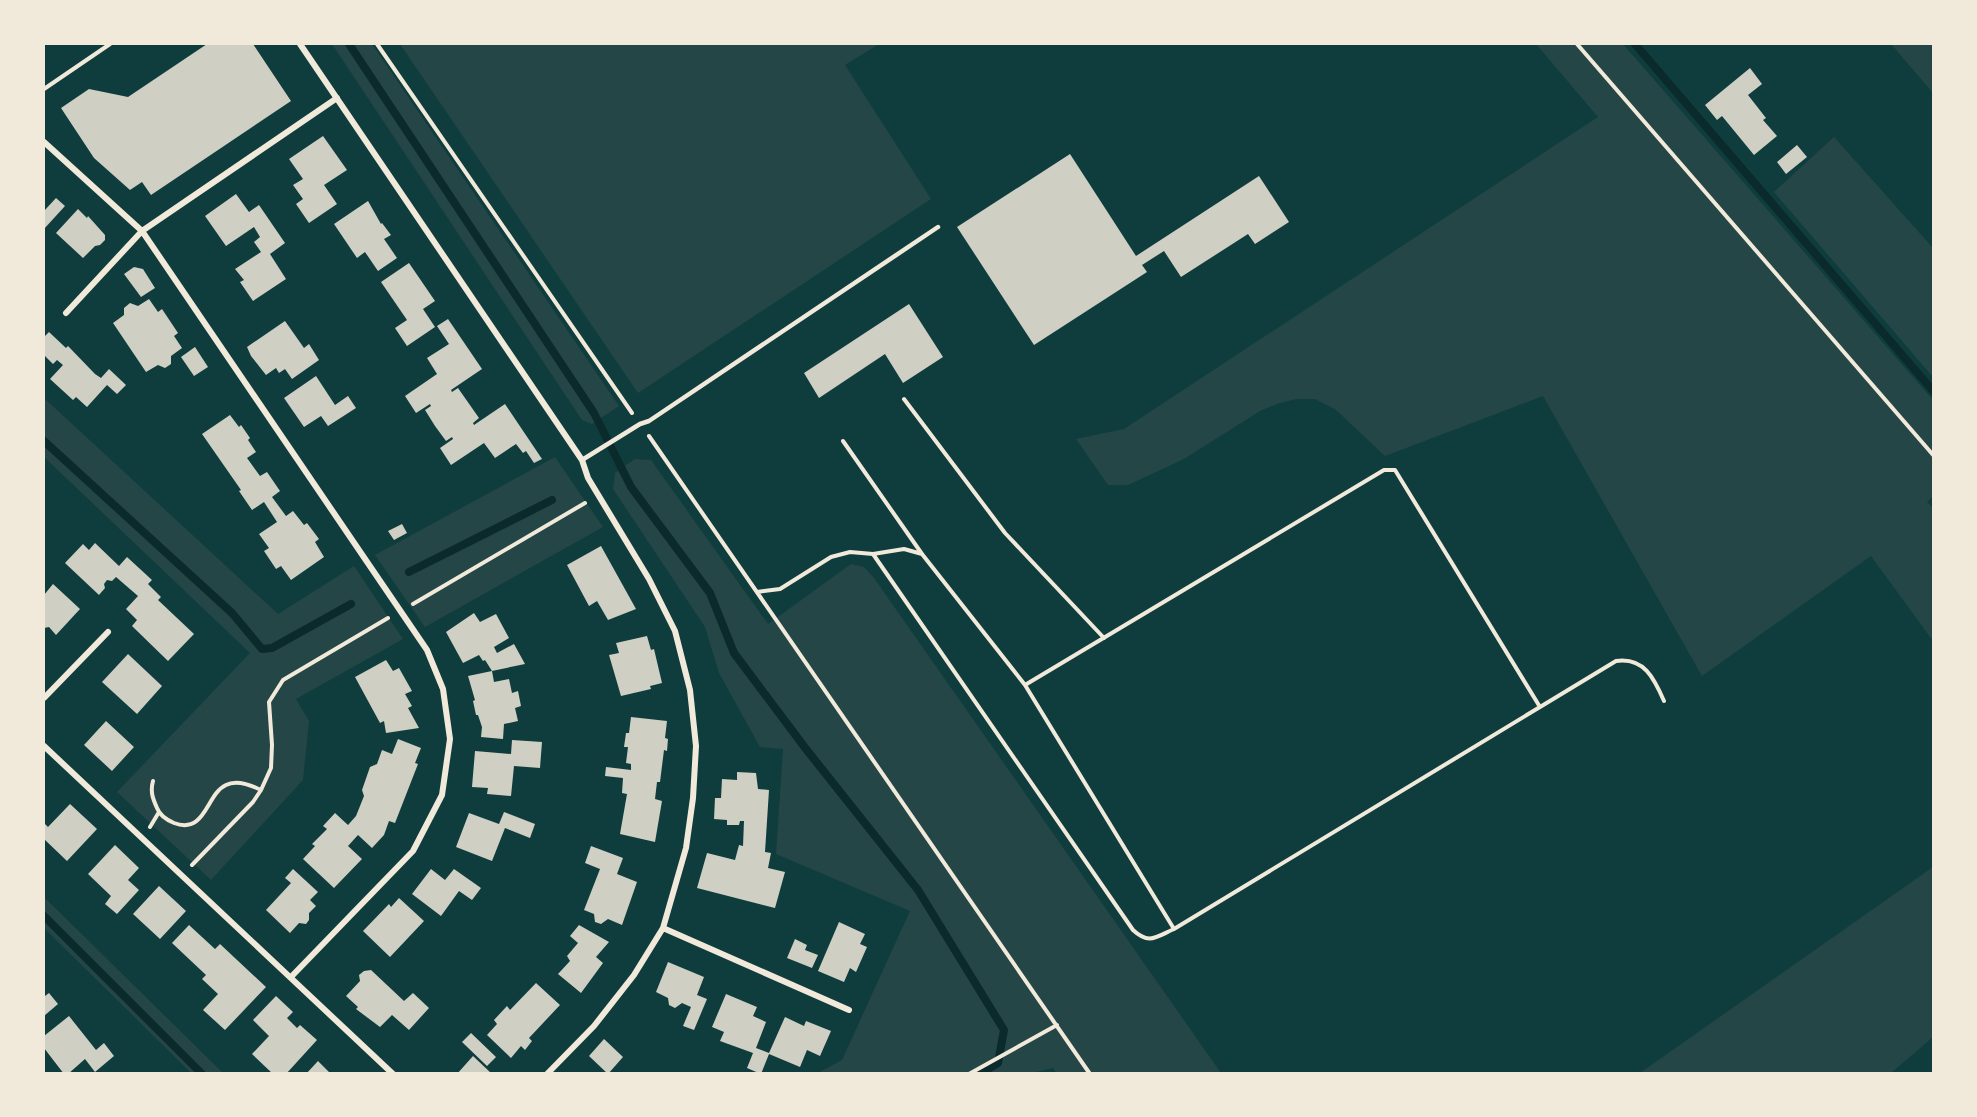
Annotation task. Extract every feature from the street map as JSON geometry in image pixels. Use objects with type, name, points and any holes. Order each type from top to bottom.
[{"type":"street","points":[[300,44],[582,460],[588,478],[649,579],[675,631],[690,690],[696,747],[693,798],[686,848],[663,928],[634,975],[594,1026],[547,1074]]},
{"type":"street","points":[[66,313],[142,231],[337,98]]},
{"type":"street","points":[[44,142],[142,231],[426,650],[443,689],[450,739],[442,795],[413,851],[291,977]]},
{"type":"street","points":[[44,698],[108,632]]},
{"type":"street","points":[[44,746],[393,1074]]},
{"type":"street","points":[[663,928],[849,1010]]},
{"type":"lane","points":[[582,460],[640,423],[649,421],[939,227]]},
{"type":"path","points":[[44,89],[110,44]]},
{"type":"path","points":[[377,44],[1090,1074]]},
{"type":"path","points":[[1576,44],[1934,456]]},
{"type":"path","points":[[904,399],[1005,533],[1104,638]]},
{"type":"path","points":[[843,441],[922,554],[1025,685],[1174,929]]},
{"type":"path","points":[[1025,685],[1384,470],[1395,470],[1540,707]]},
{"type":"path","points":[[179,874],[193,864],[253,802],[261,790],[271,768],[273,746],[269,702],[283,680],[598,495]]},
{"type":"path","points":[[757,592],[780,589],[831,557],[850,552],[873,554],[904,549],[922,554]]},
{"type":"path","points":[[873,554],[1132,930],[1141,938],[1152,939],[1174,929],[1616,661],[1629,659],[1641,665],[1655,682],[1664,701]]},
{"type":"path","points":[[153,781],[151,790],[159,812],[168,820],[180,825],[192,823],[201,817],[217,790],[226,784],[237,782],[261,790]]},
{"type":"path","points":[[969,1074],[1056,1025]]},
{"type":"shaded area","points":[[332,44],[372,44],[619,406],[592,424],[582,420]]},
{"type":"shaded area","points":[[400,44],[879,44],[845,65],[931,199],[638,393]]},
{"type":"shaded area","points":[[1536,44],[1623,44],[1933,400],[1933,496],[1927,502],[1934,509],[1933,641],[1871,556],[1702,676],[1543,396],[1385,456],[1335,409],[1315,399],[1296,399],[1260,411],[1184,459],[1128,485],[1108,485],[1076,439],[1124,429],[1598,117]]},
{"type":"shaded area","points":[[1891,44],[1933,44],[1933,93]]},
{"type":"shaded area","points":[[1834,137],[1933,248],[1933,377],[1774,192]]},
{"type":"shaded area","points":[[44,398],[278,614],[354,566],[403,639],[296,699],[309,721],[303,780],[211,880],[117,792],[250,653],[44,457]]},
{"type":"shaded area","points":[[555,457],[603,527],[425,627],[375,555]]},
{"type":"shaded area","points":[[635,459],[651,460],[768,624],[851,564],[864,567],[874,578],[1221,1073],[1057,1074],[1053,1068],[1027,1074],[818,1073],[842,1060],[910,911],[776,854],[783,749],[760,747],[719,673],[705,627],[613,489],[615,473]]},
{"type":"shaded area","points":[[1933,867],[1933,1037],[1891,1073],[1640,1073]]},
{"type":"shaded area","points":[[44,897],[223,1073],[191,1073],[44,928]]},
{"type":"building","points":[[207,44],[253,44],[291,101],[151,195],[142,182],[130,190],[94,158],[61,108],[89,89],[128,97]]},
{"type":"building","points":[[1750,68],[1762,84],[1748,95],[1766,118],[1763,120],[1777,136],[1754,155],[1722,116],[1717,120],[1705,105]]},
{"type":"building","points":[[323,136],[347,170],[324,185],[337,204],[309,223],[296,204],[303,199],[293,185],[303,179],[289,159]]},
{"type":"building","points":[[1797,145],[1807,157],[1786,174],[1777,162]]},
{"type":"building","points":[[1070,154],[1136,256],[1259,176],[1289,222],[1255,244],[1248,234],[1181,277],[1164,251],[1142,265],[1147,272],[1034,345],[957,227]]},
{"type":"building","points":[[236,194],[249,212],[259,205],[285,243],[270,254],[286,279],[253,301],[240,282],[244,280],[235,269],[261,252],[254,242],[260,237],[254,227],[226,246],[205,216]]},
{"type":"building","points":[[56,198],[65,206],[44,229],[44,211]]},
{"type":"building","points":[[368,201],[381,224],[391,235],[384,239],[397,258],[378,271],[365,252],[357,258],[334,224]]},
{"type":"building","points":[[78,209],[87,218],[88,216],[105,235],[105,240],[83,258],[56,233]]},
{"type":"building","points":[[409,263],[435,301],[423,309],[435,327],[407,346],[395,328],[407,320],[381,282]]},
{"type":"building","points":[[134,267],[143,269],[155,288],[141,297],[124,274]]},
{"type":"building","points":[[149,299],[158,312],[162,309],[178,333],[174,336],[182,348],[171,356],[171,364],[165,368],[158,365],[146,372],[113,323],[124,315],[124,308],[130,303],[138,306]]},
{"type":"building","points":[[909,304],[943,357],[903,383],[885,354],[819,398],[804,373]]},
{"type":"building","points":[[448,319],[482,369],[451,390],[452,392],[458,388],[479,418],[473,423],[474,425],[505,404],[542,459],[534,463],[526,451],[523,453],[516,444],[495,458],[484,443],[451,465],[440,448],[453,439],[452,437],[446,441],[435,426],[425,410],[431,406],[430,404],[416,413],[405,396],[437,374],[427,358],[449,344],[437,326]]},
{"type":"building","points":[[285,321],[304,348],[309,344],[319,360],[292,379],[285,369],[279,373],[276,368],[266,375],[247,347]]},
{"type":"building","points":[[49,332],[66,348],[68,346],[95,374],[101,378],[109,369],[126,385],[117,394],[107,385],[87,407],[76,397],[73,400],[50,379],[63,365],[57,360],[53,364],[44,355],[44,334],[45,336]]},
{"type":"building","points":[[195,347],[208,367],[194,376],[181,357]]},
{"type":"building","points":[[316,376],[335,405],[348,396],[356,408],[328,426],[321,416],[304,427],[284,398]]},
{"type":"building","points":[[230,415],[239,427],[241,425],[256,452],[247,458],[260,476],[267,472],[280,491],[272,497],[286,516],[293,511],[304,525],[307,523],[319,539],[315,542],[324,557],[291,580],[281,566],[276,569],[264,551],[269,548],[259,534],[277,522],[264,502],[252,510],[239,491],[241,490],[202,434]]},
{"type":"building","points":[[402,524],[407,533],[394,540],[388,531]]},
{"type":"building","points":[[95,543],[119,566],[127,557],[152,580],[148,584],[161,597],[158,600],[194,634],[168,661],[132,626],[137,620],[126,609],[138,596],[116,577],[112,581],[107,580],[104,584],[105,588],[99,595],[65,563],[83,544],[89,550]]},
{"type":"building","points":[[601,546],[636,609],[608,620],[597,601],[589,606],[567,565]]},
{"type":"building","points":[[53,584],[80,609],[56,635],[49,627],[44,628],[44,595]]},
{"type":"building","points":[[474,613],[480,622],[496,614],[509,638],[494,647],[497,653],[514,644],[525,664],[492,671],[479,655],[463,663],[446,632]]},
{"type":"building","points":[[647,636],[651,650],[654,649],[662,683],[650,686],[651,689],[621,696],[609,655],[619,653],[616,643]]},
{"type":"building","points":[[128,654],[162,686],[137,714],[102,682]]},
{"type":"building","points":[[386,660],[393,671],[399,668],[412,691],[405,694],[412,706],[408,708],[419,728],[386,733],[384,721],[380,723],[355,677]]},
{"type":"building","points":[[492,671],[494,682],[509,679],[512,693],[518,691],[521,706],[515,708],[518,721],[504,724],[503,739],[481,737],[482,727],[476,715],[473,701],[475,700],[468,676]]},
{"type":"building","points":[[631,717],[667,721],[665,738],[668,739],[667,751],[664,750],[660,782],[657,782],[655,799],[662,801],[655,842],[620,834],[627,794],[622,793],[623,778],[605,776],[606,767],[631,770],[631,764],[626,763],[628,747],[624,747]]},
{"type":"building","points":[[106,721],[134,747],[112,771],[84,745]]},
{"type":"building","points":[[398,739],[421,748],[415,763],[418,764],[395,823],[389,821],[384,835],[372,848],[358,835],[348,846],[362,859],[334,888],[303,859],[315,846],[312,844],[327,829],[323,826],[335,813],[348,825],[356,816],[364,796],[362,790],[370,767],[377,764],[382,750],[392,754]]},
{"type":"building","points":[[512,740],[542,742],[540,768],[514,766],[511,796],[487,794],[488,788],[472,787],[475,751],[511,754]]},
{"type":"building","points":[[737,772],[756,773],[758,789],[769,790],[765,852],[771,853],[768,868],[785,872],[775,908],[697,888],[707,853],[735,860],[739,845],[743,846],[744,821],[740,821],[739,825],[727,825],[727,820],[714,819],[715,798],[721,798],[722,779],[737,780]]},
{"type":"building","points":[[70,804],[97,829],[67,861],[44,839],[44,823],[48,827]]},
{"type":"building","points":[[504,812],[535,824],[530,838],[505,828],[492,861],[456,847],[469,813],[499,824]]},
{"type":"building","points":[[115,845],[139,868],[128,880],[139,890],[117,914],[105,904],[111,896],[88,874]]},
{"type":"building","points":[[591,846],[623,858],[617,874],[637,882],[622,925],[608,919],[601,924],[595,922],[594,914],[584,910],[600,869],[585,863]]},
{"type":"building","points":[[293,869],[318,892],[310,900],[316,906],[309,913],[309,920],[306,924],[299,923],[290,933],[266,910],[291,883],[285,878]]},
{"type":"building","points":[[431,869],[445,880],[454,869],[481,888],[472,900],[459,891],[441,916],[412,894]]},
{"type":"building","points":[[159,886],[186,911],[160,939],[133,914]]},
{"type":"building","points":[[399,898],[424,921],[390,957],[363,931],[389,904],[391,907]]},
{"type":"building","points":[[839,922],[865,934],[860,944],[867,947],[856,972],[850,968],[844,982],[818,971]]},
{"type":"building","points":[[189,925],[215,949],[220,944],[266,987],[225,1030],[203,1010],[218,994],[202,979],[206,975],[172,943]]},
{"type":"building","points":[[579,925],[609,942],[596,957],[603,963],[581,993],[558,974],[570,961],[567,956],[578,943],[570,936]]},
{"type":"building","points":[[795,939],[807,945],[805,950],[818,955],[812,968],[787,958]]},
{"type":"building","points":[[668,962],[704,977],[697,995],[707,999],[694,1030],[683,1026],[691,1007],[682,1003],[675,1008],[669,1005],[668,998],[656,992]]},
{"type":"building","points":[[371,970],[404,1001],[413,993],[429,1008],[409,1030],[392,1015],[380,1027],[356,1009],[358,1007],[346,996],[360,981],[359,975]]},
{"type":"building","points":[[536,983],[560,1005],[529,1038],[532,1041],[525,1050],[521,1046],[511,1058],[487,1035],[497,1024],[494,1020],[507,1006],[510,1010]]},
{"type":"building","points":[[49,993],[58,1004],[44,1016],[44,995]]},
{"type":"building","points":[[726,994],[757,1007],[753,1016],[766,1022],[756,1048],[769,1053],[785,1017],[804,1026],[806,1021],[831,1031],[820,1056],[807,1050],[800,1067],[769,1054],[761,1074],[747,1068],[753,1053],[720,1041],[724,1032],[712,1027]]},
{"type":"building","points":[[276,996],[293,1012],[287,1018],[297,1028],[300,1025],[317,1040],[286,1074],[273,1074],[252,1054],[269,1036],[253,1020]]},
{"type":"building","points":[[69,1016],[96,1050],[104,1043],[114,1056],[95,1072],[85,1059],[68,1074],[64,1074],[44,1048],[44,1036]]},
{"type":"building","points":[[471,1033],[496,1057],[487,1066],[462,1042]]},
{"type":"building","points":[[604,1039],[623,1057],[608,1074],[589,1056]]},
{"type":"building","points":[[473,1056],[492,1074],[457,1074]]},
{"type":"building","points":[[318,1061],[331,1074],[306,1074]]},
{"type":"waterway","points":[[349,44],[594,413],[631,487],[710,593],[734,653],[806,749],[918,890],[1004,1030],[998,1063],[980,1074]]},
{"type":"waterway","points":[[1635,44],[1934,392]]},
{"type":"waterway","points":[[44,441],[232,613],[262,649],[272,648],[351,604]]},
{"type":"waterway","points":[[409,572],[552,500]]},
{"type":"waterway","points":[[44,916],[202,1074]]}]
